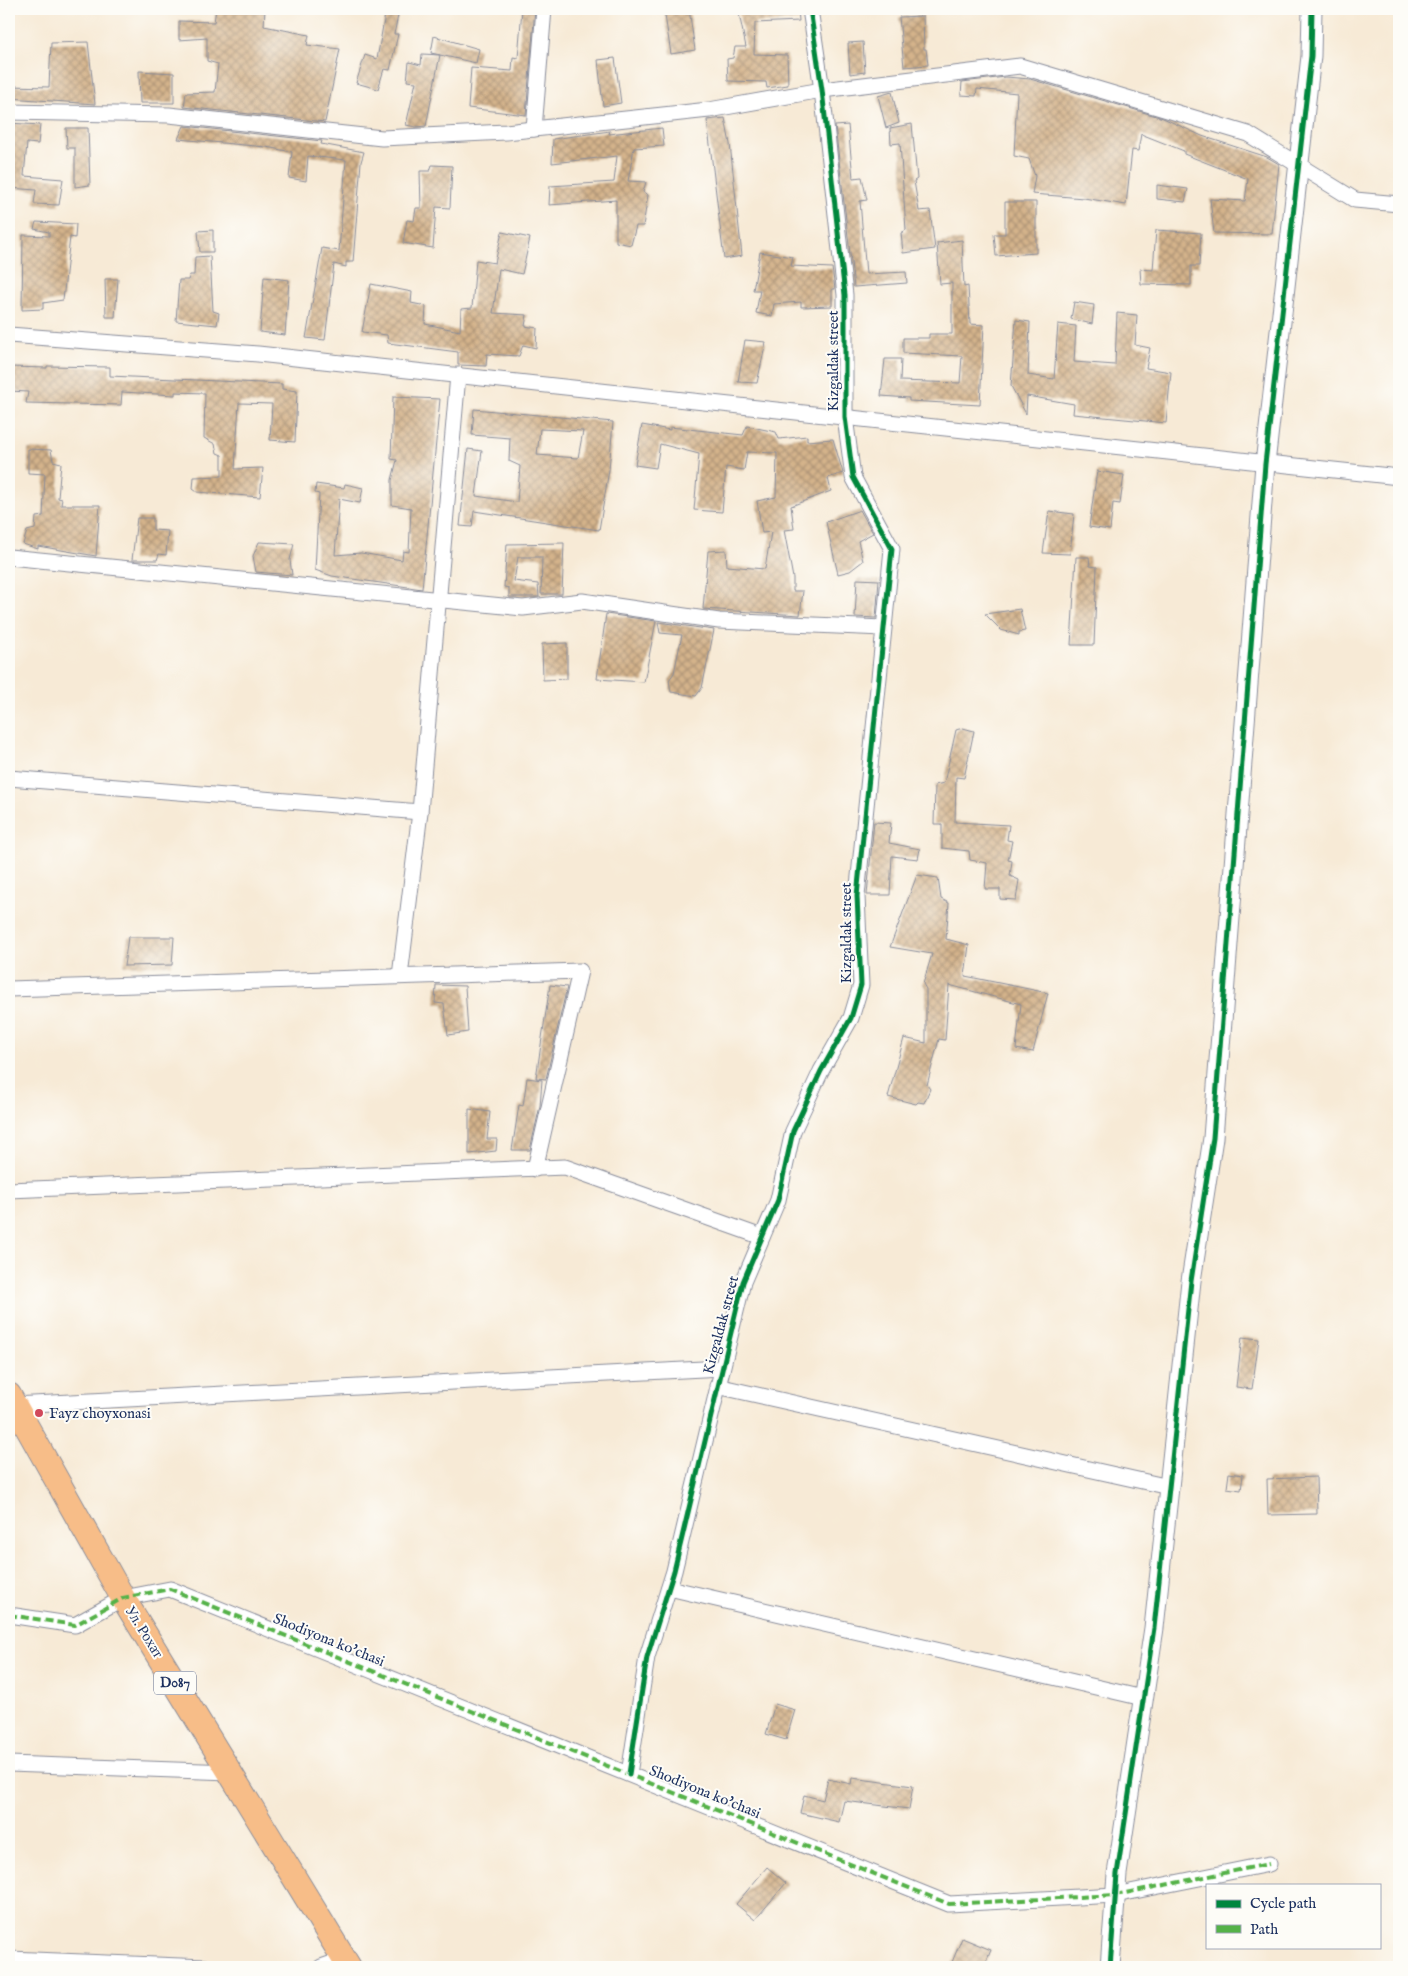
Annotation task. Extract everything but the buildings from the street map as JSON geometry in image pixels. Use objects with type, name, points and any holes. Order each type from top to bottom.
[{"type":"main road","name":"Ул. Рохат","points":[[11,1400],[123,1598],[347,1963]]},
{"type":"street","points":[[534,129],[544,9]]},
{"type":"street","name":"Kizgaldak street","points":[[629,1774],[647,1656],[669,1588],[743,1282],[778,1200],[793,1131],[821,1071],[852,1018],[861,985],[856,896],[892,549],[853,477],[845,417],[845,295],[822,90],[810,9]]},
{"type":"street","points":[[1110,1967],[1115,1896],[1154,1628],[1191,1280],[1213,1138],[1266,464],[1311,56],[1312,9]]},
{"type":"street","points":[[9,112],[169,115],[382,138],[534,129],[709,110],[822,90],[1020,66],[1248,134],[1354,200],[1399,204]]},
{"type":"street","points":[[9,335],[258,354],[1399,477]]},
{"type":"street","points":[[400,976],[420,812],[458,375]]},
{"type":"street","points":[[9,557],[523,608],[582,601],[719,621],[883,628]]},
{"type":"street","points":[[9,778],[420,812]]},
{"type":"street","points":[[9,990],[580,971],[534,1169]]},
{"type":"street","points":[[9,1190],[565,1168],[762,1237]]},
{"type":"street","points":[[11,1400],[722,1368]]},
{"type":"street","points":[[718,1386],[1168,1487]]},
{"type":"street","points":[[669,1588],[1143,1698]]},
{"type":"street","name":"Shodiyona ko'chasi","points":[[9,1615],[75,1625],[123,1598],[170,1589],[950,1904],[1115,1896],[1269,1864]]},
{"type":"street","points":[[9,1764],[230,1772]]},
{"type":"street","points":[[9,1959],[205,1967]]},
{"type":"street","points":[[321,1967],[347,1963]]},
{"type":"marked path","points":[[9,1615],[75,1625],[123,1598],[170,1589],[949,1904],[1115,1895],[1269,1864]]},
{"type":"cycle path","points":[[629,1774],[647,1657],[674,1571],[743,1282],[778,1200],[793,1131],[821,1071],[851,1018],[861,985],[857,896],[892,549],[853,477],[845,417],[845,295],[822,90],[810,9]]},
{"type":"cycle path","points":[[1110,1967],[1117,1874],[1154,1628],[1191,1281],[1213,1138],[1265,464],[1311,56],[1312,9]]},
{"type":"place","name":"Fayz choyxonasi","points":[[39,1413]]}]
